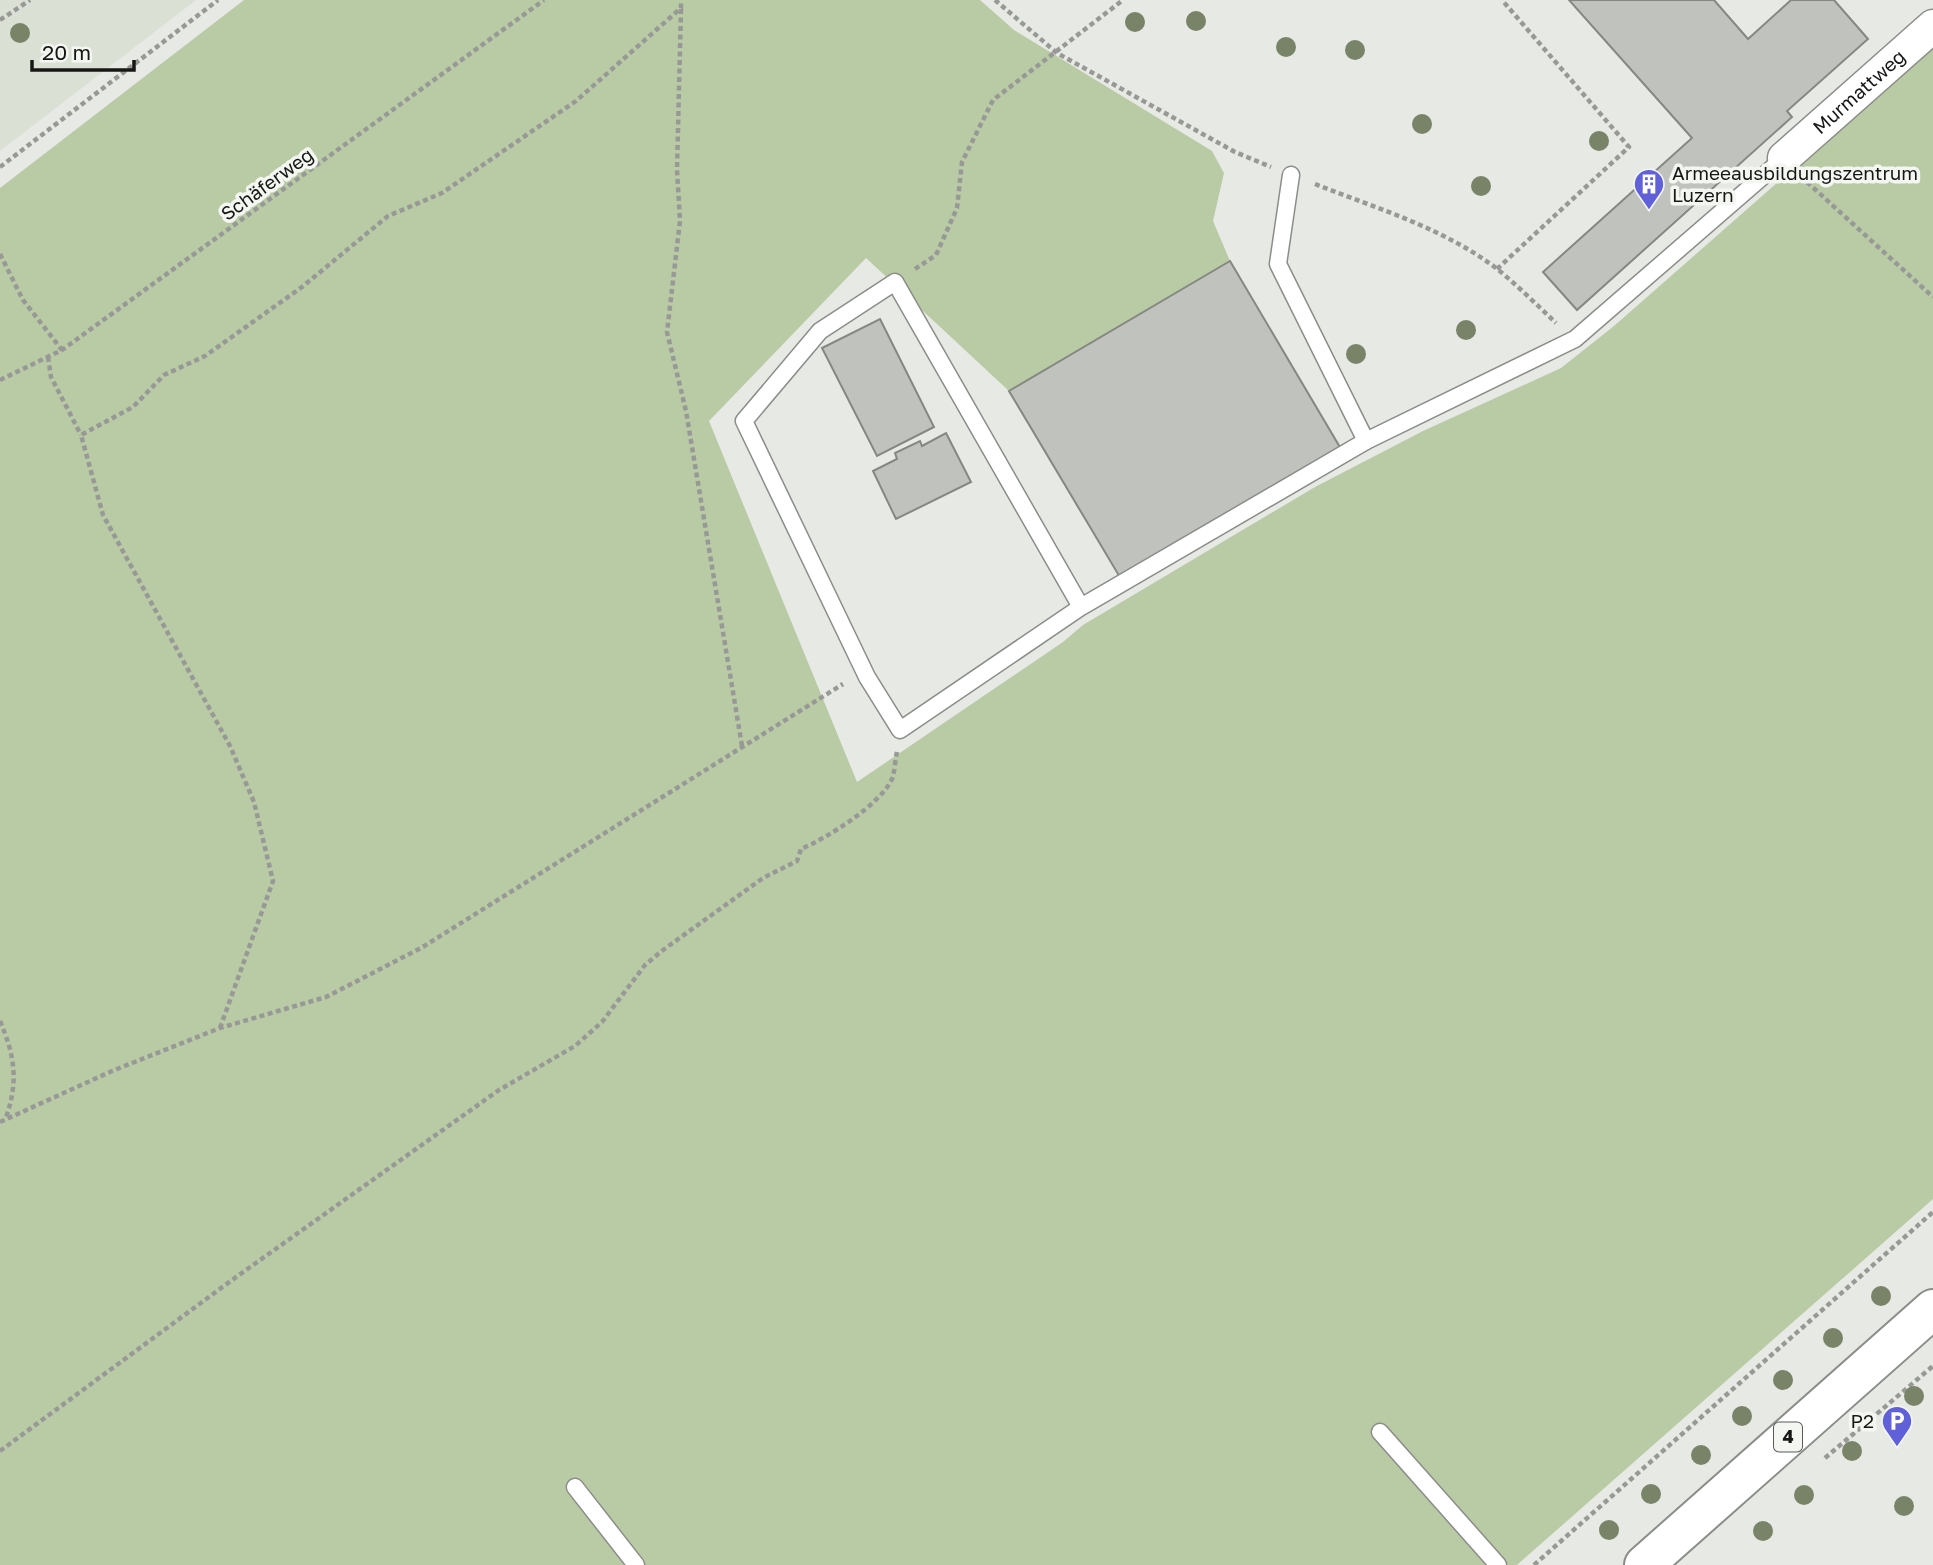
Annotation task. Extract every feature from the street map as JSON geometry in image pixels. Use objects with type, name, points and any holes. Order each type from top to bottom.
[{"type":"main road","name":"4","points":[[1644,1565],[1933,1309]]},
{"type":"street","name":"Murmattweg","points":[[1784,158],[1933,26]]},
{"type":"lane","points":[[1081,607],[895,282],[820,331],[744,422],[867,677],[900,730],[1081,607],[1366,441],[1575,340],[1784,158]]},
{"type":"lane","points":[[1291,175],[1278,264],[1366,441]]},
{"type":"lane","points":[[1380,1432],[1498,1565]]},
{"type":"lane","points":[[575,1487],[636,1565]]},
{"type":"path","points":[[0,20],[30,0]]},
{"type":"path","points":[[0,167],[218,0]]},
{"type":"path","name":"Schäferweg","points":[[0,380],[62,350],[544,0]]},
{"type":"path","points":[[681,0],[677,170],[680,221],[667,332],[689,424],[741,746]]},
{"type":"path","points":[[895,282],[936,255],[957,208],[962,162],[993,100],[1122,0]]},
{"type":"path","points":[[1496,269],[1629,148],[1502,0]]},
{"type":"path","points":[[81,435],[133,407],[164,376],[216,348],[302,287],[388,216],[442,192],[576,101],[681,8]]},
{"type":"path","points":[[1784,158],[1826,203],[1933,297]]},
{"type":"path","points":[[0,254],[23,300],[62,350]]},
{"type":"path","points":[[48,357],[51,377],[81,435],[103,515],[230,746],[254,802],[273,881],[220,1028]]},
{"type":"path","points":[[3,1121],[112,1071],[220,1028],[326,997],[421,947],[846,682],[867,677]]},
{"type":"path","points":[[0,1451],[499,1090],[575,1046],[602,1022],[645,965],[663,950],[763,878],[794,863],[799,859],[802,849],[837,828],[882,795],[893,777],[900,730]]},
{"type":"path","points":[[0,1021],[15,1063],[12,1101],[3,1121]]},
{"type":"path","points":[[1534,1565],[1933,1212]]},
{"type":"path","points":[[1817,1464],[1933,1366]]},
{"type":"shaded area","points":[[0,0],[196,0],[0,151]]},
{"type":"green space","points":[[244,0],[980,0],[1014,30],[1212,151],[1224,173],[1213,221],[1230,261],[1009,391],[866,258],[709,421],[857,782],[1063,642],[1083,625],[1315,487],[1423,431],[1561,368],[1614,326],[1933,46],[1933,1199],[1517,1565],[0,1565],[0,188]]},
{"type":"building","name":"Armeeausbildungszentrum Luzern","points":[[1569,0],[1714,0],[1748,39],[1791,0],[1834,0],[1868,39],[1787,111],[1792,117],[1577,310],[1543,272],[1692,138]]},
{"type":"building","points":[[1230,261],[1341,449],[1121,579],[1009,391]]},
{"type":"building","points":[[880,319],[934,427],[877,456],[822,348]]},
{"type":"building","points":[[946,433],[971,482],[896,519],[873,471],[897,459],[895,453],[920,441],[922,446]]},
{"type":"place","name":"Armeeausbildungszentrum Luzern","points":[[1649,211]]},
{"type":"place","name":"P2","points":[[1897,1448]]}]
